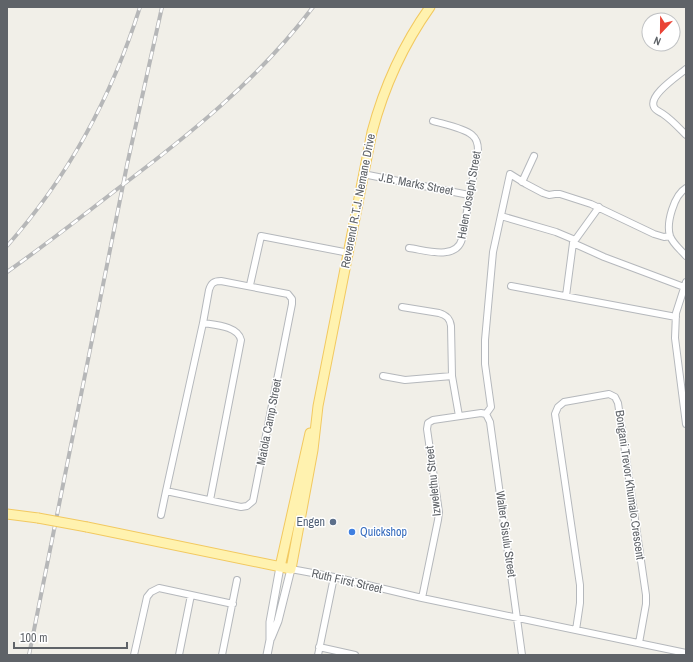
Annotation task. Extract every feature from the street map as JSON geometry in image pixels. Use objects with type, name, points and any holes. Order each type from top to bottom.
[{"type":"main road","name":"Reverend R.T.J. Nemane Drive","points":[[291,569],[313,450],[318,406],[363,174],[377,112],[391,76],[413,34],[430,7]]},
{"type":"main road","name":"Reverend R.T.J. Nemane Drive","points":[[280,566],[305,451],[318,406]]},
{"type":"main road","name":"Ruth First Street","points":[[7,514],[87,527],[291,569]]},
{"type":"street","points":[[686,69],[670,81],[654,97],[652,103],[654,108],[668,118],[686,135]]},
{"type":"street","name":"Helen Joseph Street","points":[[409,248],[439,253],[450,251],[459,247],[462,239],[478,150],[476,139],[472,134],[433,121]]},
{"type":"street","points":[[522,182],[534,156]]},
{"type":"street","name":"J.B. Marks Street","points":[[363,174],[469,195]]},
{"type":"street","points":[[486,414],[491,407],[485,364],[485,340],[494,252],[510,174],[546,195],[560,194],[599,207],[654,234],[664,237],[670,236]]},
{"type":"street","points":[[686,188],[683,189],[674,203],[669,224],[670,236],[686,256]]},
{"type":"street","points":[[566,296],[574,242],[599,207]]},
{"type":"street","points":[[501,216],[556,232],[604,257],[685,284],[676,317],[675,338],[686,424]]},
{"type":"street","points":[[161,515],[209,290],[212,283],[222,281],[250,285],[261,236],[348,253]]},
{"type":"street","name":"Matola Camp Street","points":[[166,491],[243,507],[250,505],[254,498],[292,299],[288,294],[250,285]]},
{"type":"street","points":[[511,286],[676,317]]},
{"type":"street","points":[[402,307],[444,314],[449,320],[451,326],[452,376],[459,416]]},
{"type":"street","points":[[203,323],[234,330],[239,335],[241,340],[210,500]]},
{"type":"street","points":[[383,376],[405,380],[452,376]]},
{"type":"street","name":"Bongani Trevor Khumalo Crescent","points":[[576,630],[580,603],[580,585],[555,414],[558,407],[564,402],[609,394],[615,397],[618,403],[646,595],[646,604],[639,643]]},
{"type":"street","name":"Izwelethu Street","points":[[422,598],[438,524],[439,512],[427,427],[428,423],[433,420],[480,413],[486,414]]},
{"type":"street","name":"Walter Sisulu Street","points":[[486,414],[490,422],[522,655]]},
{"type":"street","name":"Reverend R.T.J. Nemane Drive","points":[[267,655],[270,640],[270,622],[280,566]]},
{"type":"street","name":"Reverend R.T.J. Nemane Drive","points":[[270,640],[278,621],[291,569]]},
{"type":"street","name":"Ruth First Street","points":[[291,569],[686,653]]},
{"type":"street","points":[[318,655],[334,577]]},
{"type":"street","points":[[222,655],[233,604],[236,580]]},
{"type":"street","points":[[134,655],[145,602],[148,594],[151,592],[159,588],[233,604]]},
{"type":"street","points":[[179,655],[191,595]]},
{"type":"street","points":[[319,647],[355,655]]},
{"type":"railway","points":[[7,246],[50,192],[86,134],[116,72],[140,7]]},
{"type":"railway","points":[[29,655],[127,165],[162,7]]},
{"type":"railway","points":[[7,272],[143,170],[221,106],[269,59],[292,34],[313,7]]},
{"type":"place","name":"Engen","points":[[333,522]]},
{"type":"place","name":"Quickshop","points":[[352,532]]}]
